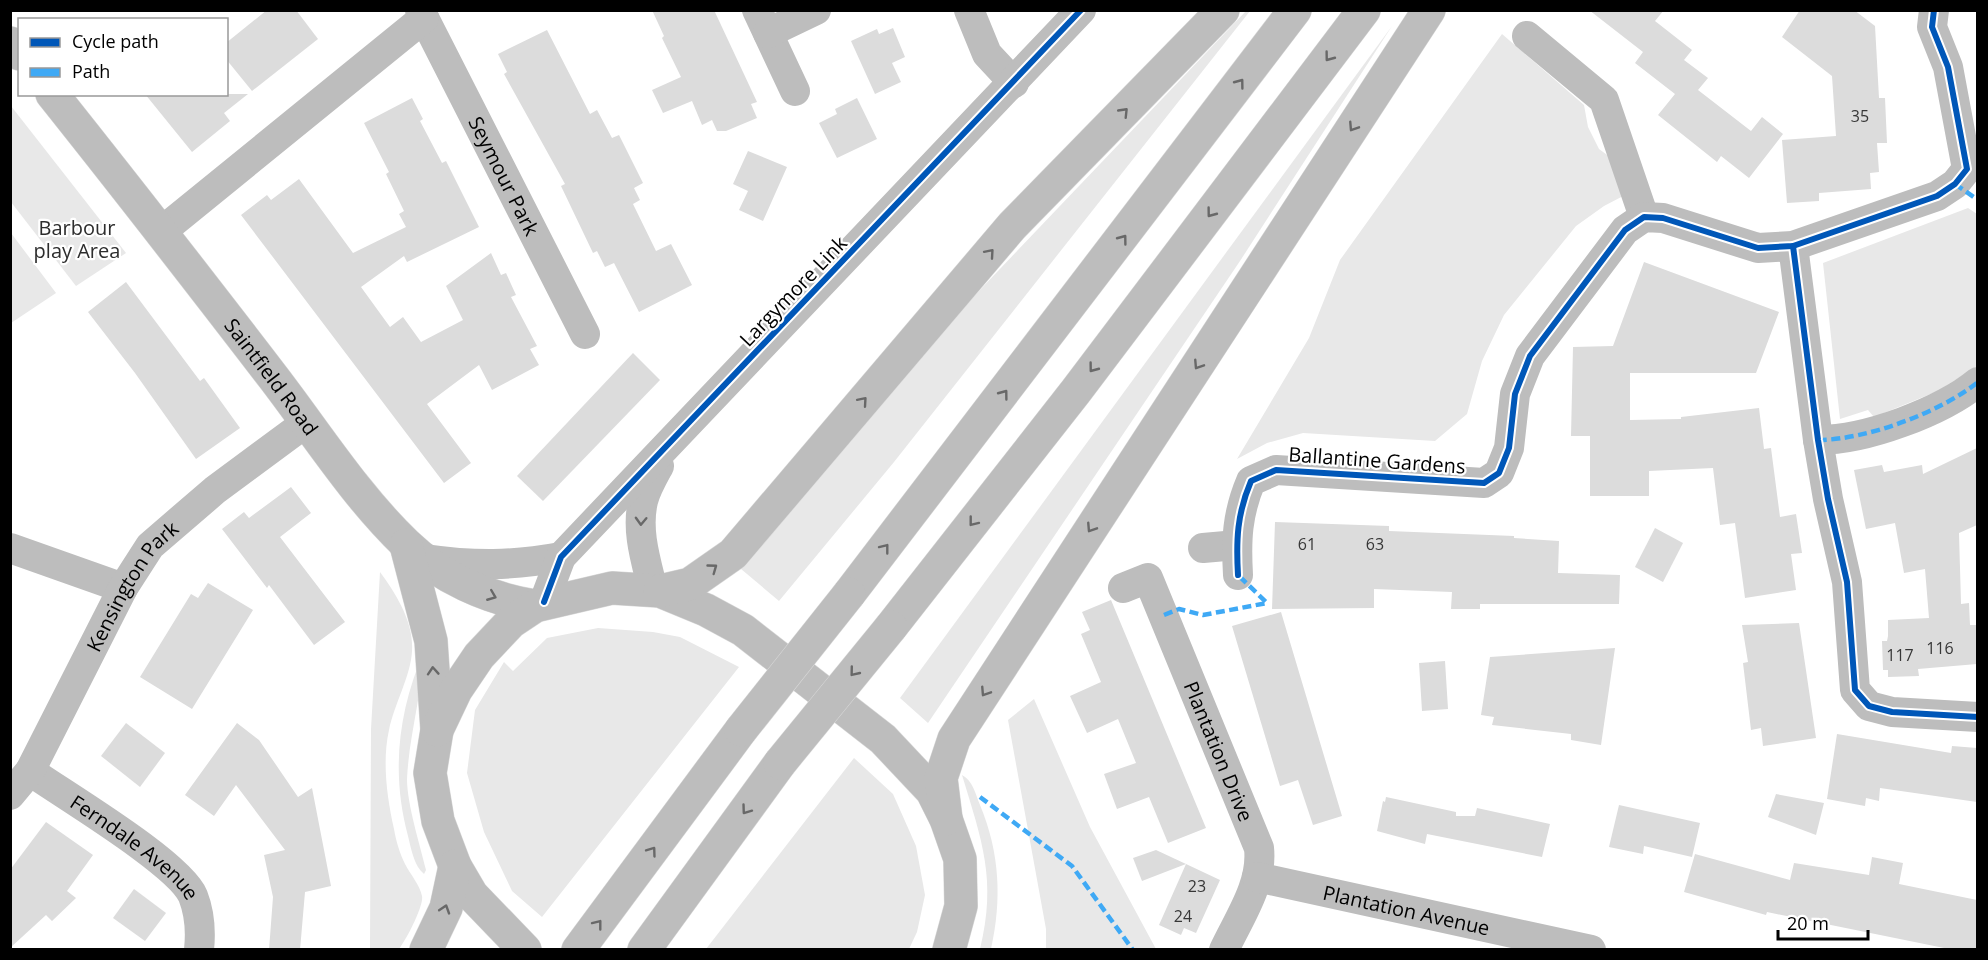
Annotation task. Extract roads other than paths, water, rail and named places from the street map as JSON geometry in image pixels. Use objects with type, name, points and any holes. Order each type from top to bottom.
[{"type":"main road","points":[[437,730],[456,690],[479,656],[511,621],[539,604],[612,588],[657,591],[690,584],[733,554],[1012,226],[1223,10]]},
{"type":"main road","points":[[578,950],[741,730],[849,594],[1295,10]]},
{"type":"main road","points":[[651,940],[780,763],[891,627],[1076,391],[1364,10]]},
{"type":"main road","points":[[946,819],[941,778],[954,739],[1429,10]]},
{"type":"main road","name":"Saintfield Road","points":[[54,96],[162,231],[355,486],[416,552],[477,590],[506,602],[539,604]]},
{"type":"main road","points":[[416,552],[431,641],[437,730],[430,773],[438,821],[456,866],[472,895],[525,950]]},
{"type":"main road","points":[[657,591],[706,610],[743,630],[883,739],[932,790],[946,819],[960,860],[961,906],[949,950]]},
{"type":"main road","points":[[426,950],[446,908],[456,866]]},
{"type":"street","points":[[795,91],[762,22],[816,10]]},
{"type":"street","points":[[969,10],[987,54],[1014,83]]},
{"type":"street","name":"Largymore Link","points":[[539,604],[561,557],[1081,10]]},
{"type":"street","points":[[1527,36],[1604,100],[1644,217],[1663,218],[1758,248],[1793,246],[1937,196],[1966,192],[1966,160],[1948,67],[1932,27],[1934,10]]},
{"type":"street","name":"Seymour Park","points":[[162,231],[422,14],[585,334]]},
{"type":"street","name":"Ballantine Gardens","points":[[1238,575],[1236,545],[1240,507],[1251,481],[1276,470],[1484,483],[1499,473],[1509,448],[1515,394],[1530,356],[1625,230],[1644,217]]},
{"type":"street","points":[[1793,246],[1818,440],[1828,499],[1847,582],[1855,690],[1869,706],[1892,712],[1977,717]]},
{"type":"street","points":[[1818,440],[1847,439],[1945,405],[1977,382]]},
{"type":"street","name":"Kensington Park","points":[[10,795],[30,771],[123,588],[150,546],[214,490],[307,422]]},
{"type":"street","name":"Largymore Link","points":[[657,591],[645,561],[640,521],[643,499],[668,447]]},
{"type":"street","points":[[1203,548],[1236,545]]},
{"type":"street","points":[[10,548],[123,588]]},
{"type":"street","points":[[416,552],[486,566],[561,557]]},
{"type":"street","name":"Plantation Drive","points":[[1123,588],[1148,578],[1259,848],[1260,862],[1257,877],[1224,950]]},
{"type":"street","name":"Ferndale Avenue","points":[[30,771],[165,864],[192,894],[201,926],[199,950]]},
{"type":"street","name":"Plantation Avenue","points":[[1257,877],[1591,950]]},
{"type":"park label","name":"Barbour play Area","points":[[77,238]]}]
